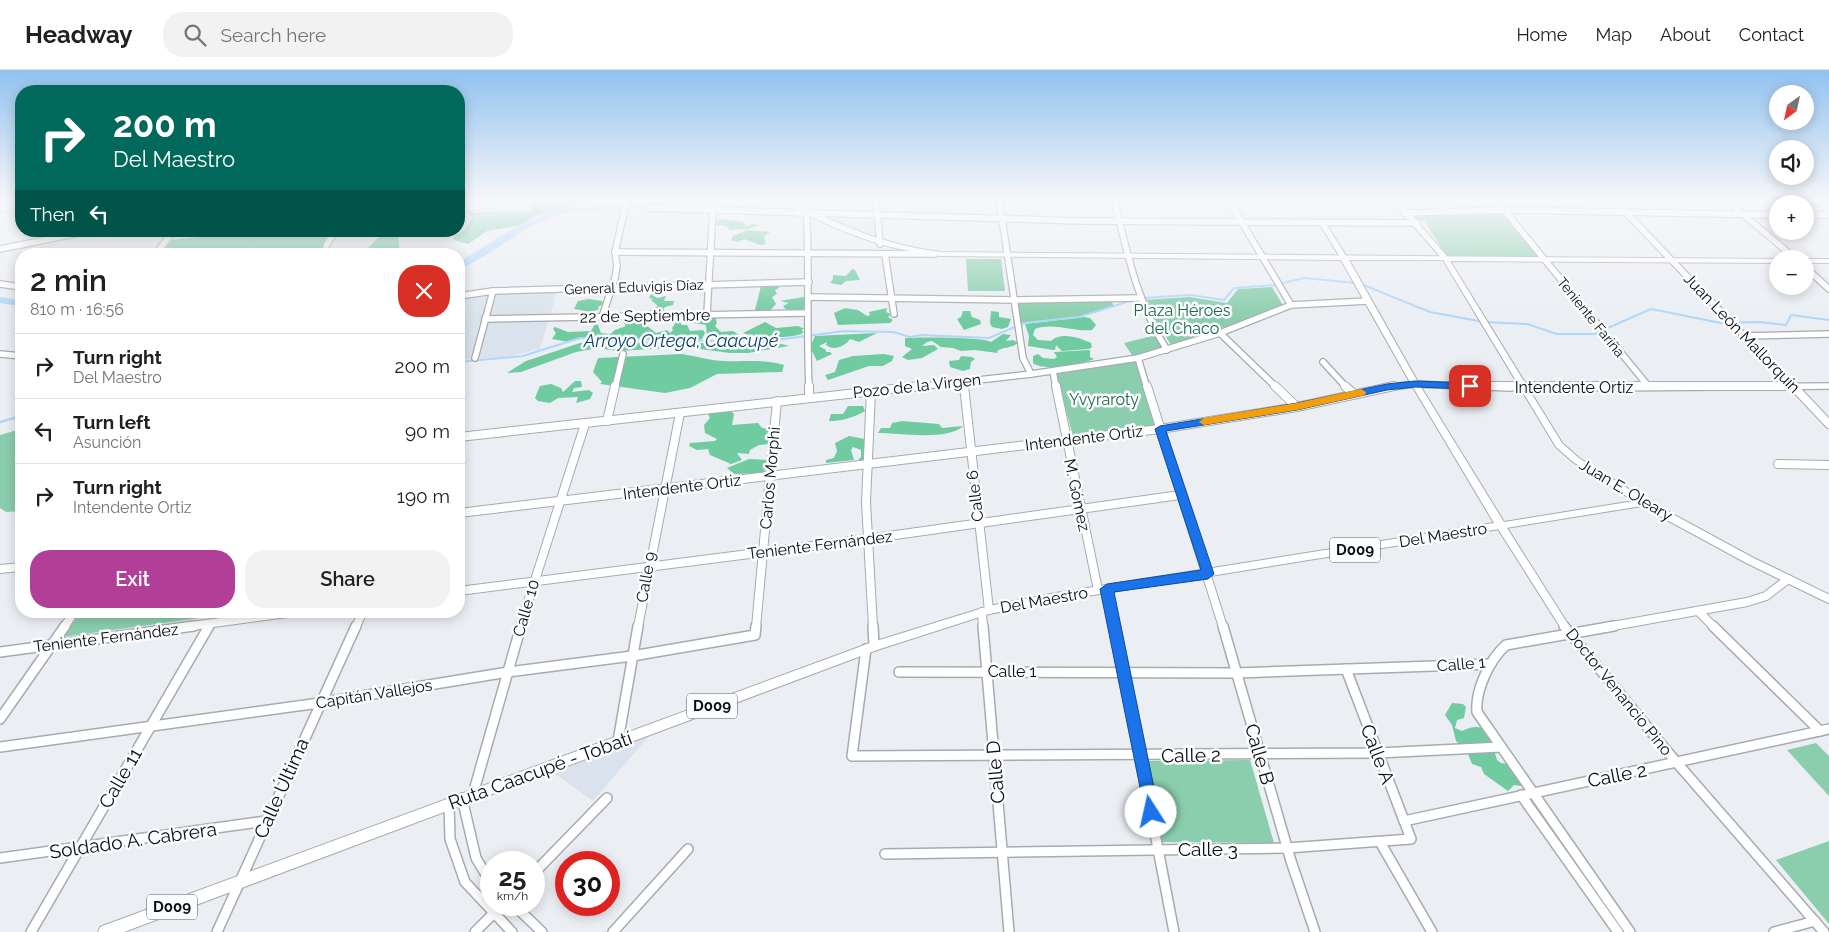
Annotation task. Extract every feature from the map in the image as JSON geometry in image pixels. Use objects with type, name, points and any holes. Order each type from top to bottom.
[{"type":"main road","points":[[867,239],[909,251],[941,254],[1769,261]]},
{"type":"main road","name":"Doctor Venancio Pino","points":[[1344,258],[1415,384],[1502,526]]},
{"type":"main road","name":"Juan E. Oleary","points":[[1445,258],[1552,435],[1566,452],[1644,503]]},
{"type":"main road","points":[[1814,261],[1829,261]]},
{"type":"main road","name":"Del Maestro","points":[[983,612],[1102,590],[1644,503]]},
{"type":"main road","name":"Ruta Caacupé - Tobatí","points":[[105,932],[870,647],[983,612]]},
{"type":"street","points":[[0,249],[43,239]]},
{"type":"street","points":[[326,246],[330,239]]},
{"type":"street","points":[[602,317],[618,266],[615,252],[618,239]]},
{"type":"street","points":[[707,314],[712,239]]},
{"type":"street","points":[[809,239],[809,297],[806,313],[809,398]]},
{"type":"street","points":[[880,239],[880,244]]},
{"type":"street","points":[[1004,239],[1024,362],[1031,374]]},
{"type":"street","points":[[1124,239],[1138,300],[1152,329],[1167,350]]},
{"type":"street","points":[[1252,239],[1291,305]]},
{"type":"street","name":"Doctor Venancio Pino","points":[[1332,239],[1344,258]]},
{"type":"street","points":[[1430,239],[1445,258]]},
{"type":"street","name":"Teniente Fariña","points":[[1528,239],[1649,387]]},
{"type":"street","name":"Juan León Mallorquín","points":[[1651,239],[1742,336],[1829,424]]},
{"type":"street","points":[[1772,239],[1785,250]]},
{"type":"street","points":[[615,252],[941,254]]},
{"type":"street","points":[[885,254],[894,314]]},
{"type":"street","points":[[1814,275],[1829,289]]},
{"type":"street","name":"General Eduvigis Díaz","points":[[465,295],[493,291],[809,282]]},
{"type":"street","points":[[0,284],[15,286]]},
{"type":"street","points":[[474,358],[493,291]]},
{"type":"street","points":[[809,297],[890,296],[1015,300],[1138,300]]},
{"type":"street","name":"Pozo de la Virgen","points":[[465,436],[1031,374],[1138,358],[1220,333],[1291,305],[1366,298]]},
{"type":"street","name":"22 de Septiembre","points":[[485,319],[806,313]]},
{"type":"street","points":[[1220,333],[1297,407]]},
{"type":"street","points":[[1742,336],[1829,334]]},
{"type":"street","points":[[0,354],[15,355]]},
{"type":"street","points":[[607,421],[623,354]]},
{"type":"street","name":"Calle B","points":[[1138,358],[1180,495],[1208,574],[1287,848],[1315,932]]},
{"type":"street","points":[[1323,362],[1334,376],[1354,394]]},
{"type":"street","name":"M. Gómez","points":[[1053,371],[1080,509],[1124,671],[1174,932]]},
{"type":"street","name":"Calle 6","points":[[963,381],[979,523],[983,612]]},
{"type":"street","name":"Intendente Ortiz","points":[[465,512],[1160,429],[1297,407],[1387,387],[1415,384],[1524,388],[1829,386]]},
{"type":"street","points":[[870,647],[871,569],[867,539],[866,464],[871,391]]},
{"type":"street","name":"Carlos Morphi","points":[[747,638],[755,635],[777,401]]},
{"type":"street","name":"Calle 9","points":[[618,742],[648,567],[680,413]]},
{"type":"street","name":"Calle 10","points":[[468,796],[585,424]]},
{"type":"street","points":[[1778,464],[1829,465]]},
{"type":"street","name":"Teniente Fernández","points":[[465,590],[867,539],[1180,495]]},
{"type":"street","name":"Juan E. Oleary","points":[[1644,503],[1829,599]]},
{"type":"street","name":"Doctor Venancio Pino","points":[[1502,526],[1548,597],[1568,632],[1677,763],[1824,932]]},
{"type":"street","points":[[0,569],[15,568]]},
{"type":"street","name":"Calle 1","points":[[899,672],[988,670],[1236,673],[1491,664],[1496,654],[1506,645],[1568,632],[1747,602],[1766,596],[1788,579]]},
{"type":"street","points":[[1698,610],[1824,730]]},
{"type":"street","name":"Calle D","points":[[983,612],[993,757],[1009,932]]},
{"type":"street","points":[[0,719],[70,618]]},
{"type":"street","name":"Teniente Fernández","points":[[0,652],[256,618]]},
{"type":"street","name":"Calle Última","points":[[217,932],[319,703],[360,618]]},
{"type":"street","name":"Calle 11","points":[[31,932],[209,625]]},
{"type":"street","name":"Capitán Vallejos","points":[[0,747],[319,703],[508,672],[632,656],[747,638]]},
{"type":"street","name":"Calle 2","points":[[870,647],[852,756],[993,757],[1378,753],[1501,747]]},
{"type":"street","points":[[1491,664],[1476,700],[1477,712],[1630,932]]},
{"type":"street","name":"Calle A","points":[[1346,669],[1411,839]]},
{"type":"street","name":"Calle 2","points":[[1404,821],[1824,730]]},
{"type":"street","points":[[1522,795],[1618,932]]},
{"type":"street","points":[[468,796],[476,858],[480,865]]},
{"type":"street","points":[[545,862],[607,798]]},
{"type":"street","points":[[449,803],[450,839],[465,882],[480,899]]},
{"type":"street","name":"Soldado A. Cabrera","points":[[0,858],[266,821]]},
{"type":"street","name":"Calle 3","points":[[886,854],[1287,848],[1411,839]]},
{"type":"street","points":[[1380,842],[1432,932]]},
{"type":"street","points":[[613,932],[688,849]]},
{"type":"street","points":[[475,932],[491,916]]},
{"type":"street","points":[[495,916],[512,932]]},
{"type":"street","points":[[525,916],[542,932]]},
{"type":"street","points":[[223,917],[223,932]]},
{"type":"street","points":[[1774,932],[1814,921]]},
{"type":"shaded area","points":[[557,292],[540,349],[508,357],[465,360],[465,298],[487,294]]},
{"type":"shaded area","points":[[649,736],[593,801],[551,771]]},
{"type":"green space","points":[[325,239],[322,248],[166,248],[172,240]]},
{"type":"green space","points":[[377,239],[399,239],[399,248],[368,248]]},
{"type":"green space","points":[[454,239],[475,239],[468,244]]},
{"type":"green space","points":[[731,239],[744,239],[738,242]]},
{"type":"green space","points":[[745,239],[765,239],[766,244],[760,245]]},
{"type":"green space","points":[[1436,239],[1525,239],[1540,257],[1447,256]]},
{"type":"green space","points":[[966,259],[1001,259],[1005,291],[968,291]]},
{"type":"green space","points":[[852,269],[855,270],[860,280],[846,281],[841,285],[830,283],[833,275],[846,276]]},
{"type":"green space","points":[[778,285],[779,288],[775,290],[777,294],[772,297],[776,304],[769,312],[755,310],[761,286]]},
{"type":"green space","name":"Plaza Héroes del Chaco","points":[[1272,287],[1284,307],[1171,345],[1143,300],[1190,297],[1227,303],[1238,289]]},
{"type":"green space","points":[[651,294],[657,298],[666,296],[664,301],[674,301],[673,305],[665,307],[663,310],[675,312],[645,313],[658,306],[651,300],[653,299],[649,298]]},
{"type":"green space","points":[[803,297],[806,303],[802,312],[788,312],[783,306],[789,303],[780,301]]},
{"type":"green space","points":[[589,299],[602,301],[603,304],[598,307],[599,309],[592,311],[574,309],[578,301]]},
{"type":"green space","points":[[1015,300],[1111,300],[1114,306],[1079,317],[1024,323],[1019,328]]},
{"type":"green space","points":[[845,308],[858,310],[867,316],[870,315],[869,312],[887,308],[886,312],[891,314],[888,317],[893,320],[890,323],[838,325],[834,313]]},
{"type":"green space","points":[[963,311],[970,311],[972,317],[980,320],[981,324],[964,330],[957,319],[961,317]]},
{"type":"green space","points":[[991,311],[999,312],[999,317],[1011,319],[1008,327],[1002,329],[992,327],[990,323]]},
{"type":"green space","points":[[687,317],[687,320],[681,321],[681,325],[687,325],[690,331],[703,330],[705,333],[702,339],[688,343],[705,343],[727,349],[758,344],[784,344],[789,346],[748,353],[730,353],[685,347],[618,351],[598,348],[576,352],[521,372],[507,373],[526,361],[580,343],[687,342],[608,336],[615,330],[626,326],[623,322],[626,319],[648,320],[650,322],[646,325],[656,333],[667,330],[670,333],[675,324],[674,318]]},
{"type":"green space","points":[[696,317],[715,317],[717,323],[715,326],[721,332],[733,331],[739,335],[731,338],[707,337],[706,325],[694,323],[690,319]]},
{"type":"green space","points":[[1084,317],[1090,318],[1096,325],[1092,330],[1049,326],[1035,329],[1033,335],[1038,340],[1051,341],[1060,336],[1077,338],[1091,343],[1092,347],[1089,349],[1062,351],[1056,345],[1055,350],[1028,346],[1029,336],[1025,324]]},
{"type":"green space","points":[[596,320],[601,333],[609,334],[607,336],[610,338],[586,337],[569,342],[552,339],[556,333],[553,329],[555,327],[568,332],[591,331],[595,324],[593,321]]},
{"type":"green space","points":[[765,322],[776,328],[798,326],[805,329],[802,329],[803,333],[798,335],[783,337],[755,336],[743,333]]},
{"type":"green space","points":[[877,333],[859,342],[850,339],[842,346],[836,348],[826,345],[827,342],[819,346],[832,354],[817,361],[810,347],[815,336]]},
{"type":"green space","points":[[1003,334],[1011,335],[1006,341],[1013,340],[1018,343],[1000,349],[997,351],[998,353],[975,350],[961,351],[941,347],[932,341],[922,346],[934,345],[938,349],[922,358],[908,360],[902,357],[912,349],[905,346],[905,338],[964,338],[991,342]]},
{"type":"green space","points":[[1156,335],[1167,350],[1134,358],[1124,343]]},
{"type":"green space","points":[[1090,350],[1090,357],[1094,359],[1081,363],[1045,367],[1033,363],[1033,356],[1038,354],[1043,358],[1054,359],[1057,357],[1054,352]]},
{"type":"green space","points":[[682,354],[720,361],[762,361],[784,365],[782,372],[717,374],[690,388],[665,393],[600,384],[602,382],[593,372],[598,358]]},
{"type":"green space","points":[[884,354],[894,356],[892,361],[883,366],[869,366],[828,380],[825,375],[835,372],[839,360],[853,356]]},
{"type":"green space","points":[[961,356],[975,359],[971,362],[970,369],[963,371],[950,367],[949,361],[959,360]]},
{"type":"green space","name":"Yvyraroty","points":[[1135,361],[1156,426],[1073,436],[1056,374]]},
{"type":"green space","points":[[575,381],[581,381],[582,387],[574,388],[572,392],[589,390],[593,393],[590,399],[576,403],[578,397],[558,398],[550,403],[538,401],[535,398],[540,386],[551,384],[561,388],[563,392]]},
{"type":"green space","points":[[848,406],[863,406],[865,411],[838,421],[829,421],[831,414],[843,414]]},
{"type":"green space","points":[[730,410],[734,414],[732,425],[758,423],[762,428],[770,429],[766,435],[770,440],[769,444],[759,445],[750,450],[749,454],[737,453],[742,460],[731,464],[710,455],[708,449],[697,450],[689,446],[690,443],[715,441],[717,439],[705,433],[704,425],[710,418],[708,414]]},
{"type":"green space","points":[[902,421],[939,424],[942,428],[963,426],[956,431],[935,435],[878,433],[881,428],[890,428],[892,423]]},
{"type":"green space","points":[[15,431],[15,511],[6,512],[0,508],[0,435]]},
{"type":"green space","points":[[849,436],[865,439],[865,460],[858,460],[861,457],[861,450],[853,447],[851,450],[854,460],[826,463],[826,460],[834,458],[837,451],[835,443]]},
{"type":"green space","points":[[749,459],[767,460],[764,473],[734,474],[727,468]]},
{"type":"green space","points":[[76,618],[200,618],[63,637]]},
{"type":"green space","points":[[1452,703],[1463,704],[1466,707],[1464,718],[1457,720],[1455,728],[1462,731],[1479,727],[1489,732],[1497,760],[1501,763],[1516,765],[1529,778],[1527,787],[1514,785],[1508,791],[1484,774],[1481,767],[1472,764],[1468,754],[1456,741],[1452,725],[1445,715]]},
{"type":"green space","points":[[1816,743],[1829,756],[1829,796],[1787,750]]},
{"type":"green space","points":[[1250,760],[1274,843],[1162,842],[1146,761]]},
{"type":"green space","points":[[1829,841],[1829,924],[1776,860]]},
{"type":"waterway","points":[[465,263],[506,239]]},
{"type":"waterway","name":"Arroyo Ortega, Caacupé","points":[[1143,298],[1191,295],[1224,300],[1234,288],[1275,285],[1304,278],[1356,283]]},
{"type":"waterway","name":"Arroyo Ortega, Caacupé","points":[[1361,284],[1430,312],[1484,322],[1527,324],[1557,334],[1594,334],[1651,309],[1721,323],[1759,322],[1786,325],[1791,315],[1829,320]]},
{"type":"waterway","points":[[0,300],[15,302]]},
{"type":"waterway","name":"Arroyo Ortega, Caacupé","points":[[465,361],[523,356],[580,338],[761,342],[844,331],[893,332],[910,337],[921,335],[989,338],[1024,323],[1079,317],[1133,300]]},
{"type":"waterway","name":"Arroyo Ortega, Caacupé","points":[[0,422],[15,418]]},
{"type":"slow traffic","points":[[1204,422],[1297,407],[1361,392]]},
{"type":"route","points":[[1151,812],[1107,589],[1208,574],[1180,495],[1160,429],[1297,407],[1387,387],[1415,384],[1470,386]]}]
